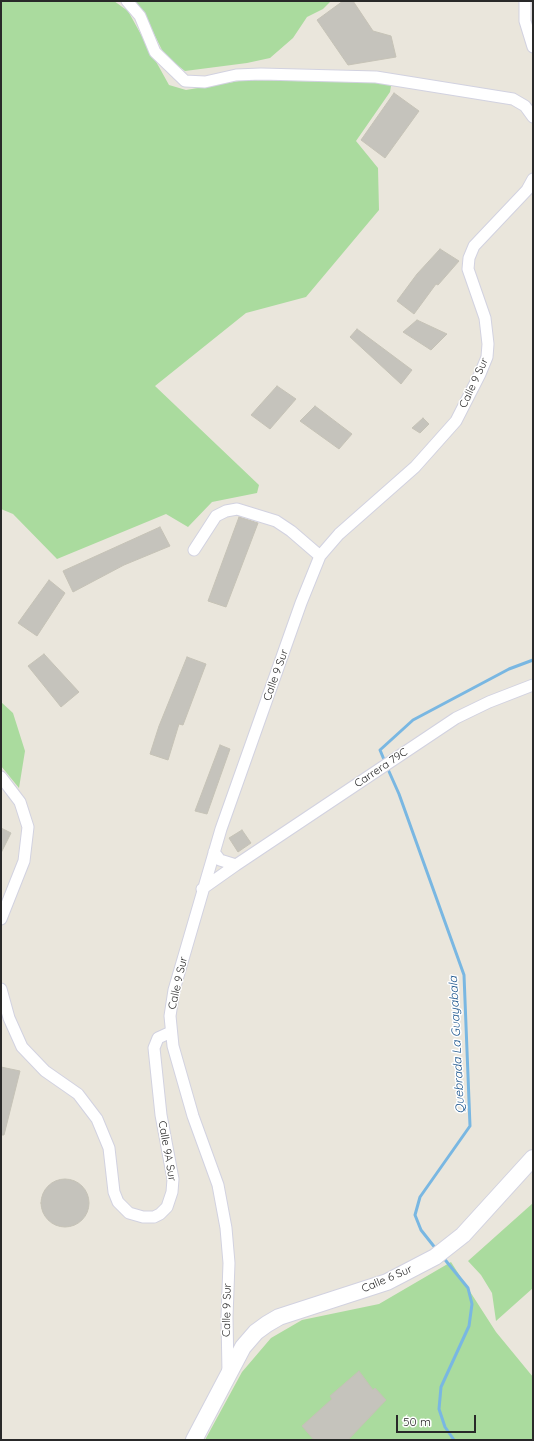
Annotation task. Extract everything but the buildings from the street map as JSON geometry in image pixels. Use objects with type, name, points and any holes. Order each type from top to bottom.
[{"type":"main road","name":"Calle 6 Sur","points":[[228,1373],[243,1347],[267,1324],[295,1311],[386,1282],[440,1253],[463,1236],[531,1162]]},
{"type":"main road","name":"Calle 9 Sur","points":[[194,1440],[228,1373]]},
{"type":"street","points":[[127,1],[140,16],[155,52],[185,81],[205,82],[236,75],[261,74],[376,77],[513,99],[525,106],[533,117]]},
{"type":"street","points":[[525,1],[525,21],[533,47]]},
{"type":"street","name":"Calle 9 Sur","points":[[228,1373],[227,1317],[229,1263],[223,1208],[218,1185],[193,1116],[176,1061],[170,1016],[174,990],[202,889],[214,852],[299,610],[320,556],[339,534],[415,467],[456,421],[487,357],[488,344],[485,318],[468,269],[469,258],[474,246],[527,190],[533,179]]},
{"type":"street","points":[[194,550],[216,516],[226,511],[236,509],[276,521],[291,531],[320,556]]},
{"type":"street","name":"Carrera 79C","points":[[202,889],[236,864],[456,718],[489,702],[533,685]]},
{"type":"street","points":[[1,777],[20,802],[28,827],[24,860],[1,919]]},
{"type":"street","points":[[214,852],[220,860],[236,864]]},
{"type":"street","name":"Calle 9A Sur","points":[[1,989],[9,1018],[22,1047],[45,1071],[78,1094],[96,1119],[109,1148],[115,1197],[118,1202],[129,1212],[143,1217],[154,1217],[163,1211],[172,1192],[173,1179],[161,1115],[154,1048],[158,1038],[171,1032]]},
{"type":"green space","points":[[1,1],[114,1],[128,11],[169,85],[186,90],[245,80],[386,83],[391,86],[390,92],[356,141],[378,168],[379,210],[306,297],[246,313],[155,386],[259,485],[257,493],[212,502],[188,527],[166,514],[57,559],[13,514],[1,509]]},
{"type":"green space","points":[[133,1],[331,1],[323,9],[307,17],[293,38],[270,58],[247,63],[185,71],[165,56],[145,16]]},
{"type":"green space","points":[[1,702],[13,713],[25,751],[19,788],[1,766]]},
{"type":"green space","points":[[533,1203],[533,1288],[496,1321],[492,1293],[481,1275],[468,1261]]},
{"type":"green space","points":[[451,1262],[496,1332],[533,1377],[533,1440],[205,1440],[242,1372],[271,1338],[302,1320],[379,1304]]},
{"type":"waterway","name":"Quebrada La Guayabala","points":[[385,762],[380,750],[413,720],[509,669],[533,660]]},
{"type":"waterway","name":"Quebrada La Guayabala","points":[[387,767],[399,794],[464,975],[470,1126],[420,1197],[415,1215],[421,1230],[436,1249]]},
{"type":"waterway","name":"Quebrada La Guayabala","points":[[442,1256],[468,1288],[472,1304],[469,1326],[441,1387],[439,1409],[445,1427],[454,1440]]}]
